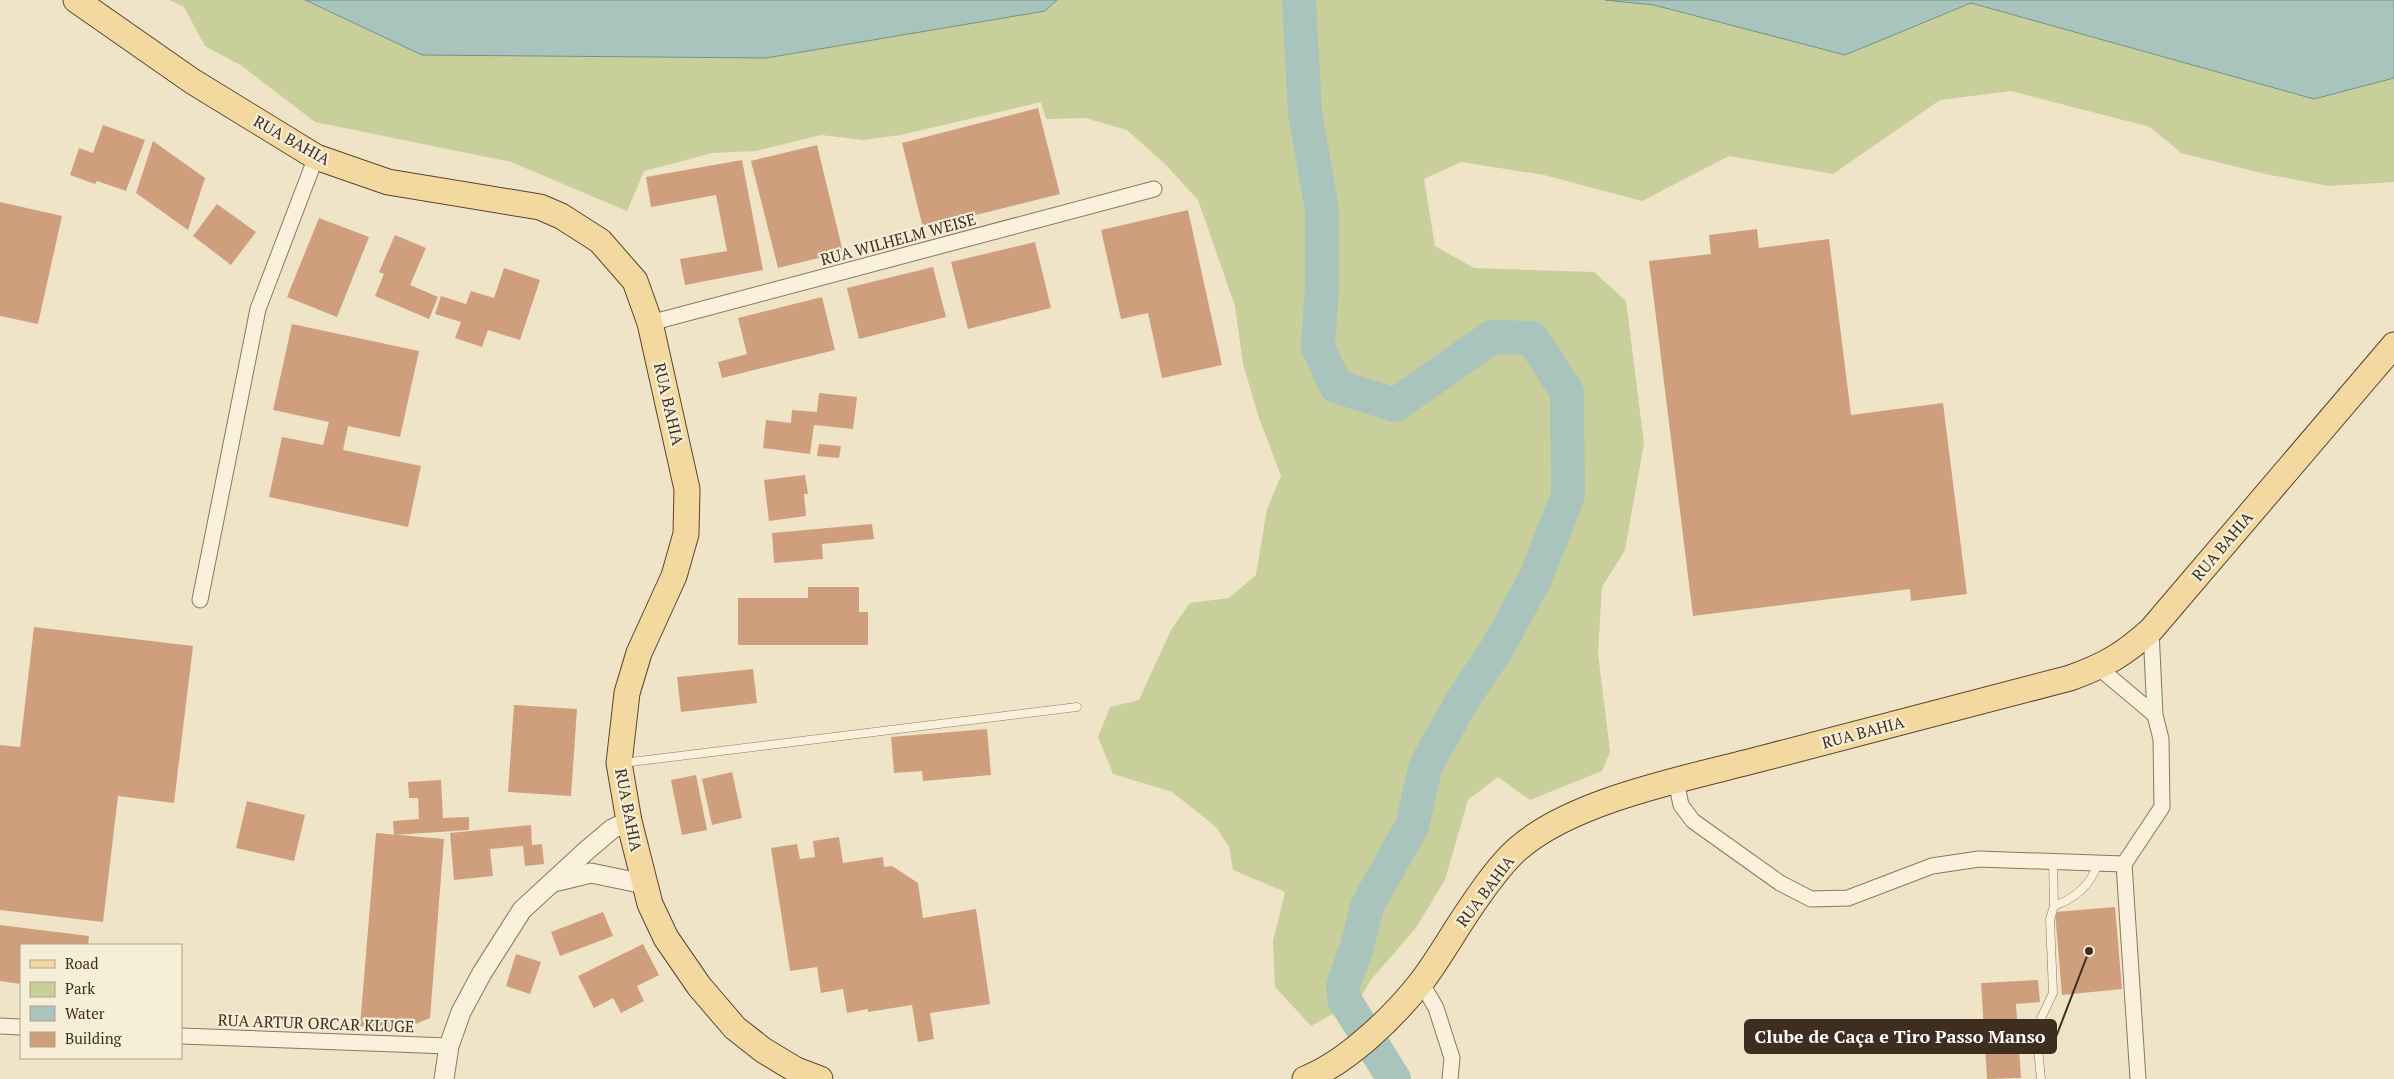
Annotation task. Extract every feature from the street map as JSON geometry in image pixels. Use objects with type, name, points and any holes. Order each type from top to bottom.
[{"type":"main road","name":"RUA BAHIA","points":[[76,0],[192,81],[316,156],[388,182],[540,208],[562,216],[600,241],[635,281],[650,323],[687,489],[686,534],[674,576],[638,653],[627,693],[619,763],[629,820],[644,884],[666,938],[700,986],[735,1028],[763,1050],[796,1070],[820,1079]]},
{"type":"main road","name":"RUA BAHIA","points":[[1305,1079],[1319,1073],[1353,1049],[1386,1020],[1421,982],[1478,897],[1519,847],[1561,820],[1607,802],[1676,781],[2070,678],[2099,668],[2123,654],[2151,630],[2394,345]]},
{"type":"street","points":[[200,600],[258,309],[316,156]]},
{"type":"street","name":"RUA WILHELM WEISE","points":[[650,323],[1154,190]]},
{"type":"street","points":[[2138,1079],[2124,864],[2162,807],[2161,738],[2155,715],[2151,630]]},
{"type":"street","points":[[2099,668],[2155,715]]},
{"type":"street","points":[[1676,781],[1681,805],[1693,822],[1780,883],[1811,898],[1848,898],[1932,866],[1979,859],[2124,864]]},
{"type":"street","points":[[444,1079],[450,1046],[461,1012],[482,973],[522,910],[586,851],[612,830],[629,820]]},
{"type":"street","points":[[586,851],[591,873]]},
{"type":"street","points":[[550,883],[591,873],[644,884]]},
{"type":"street","points":[[1421,982],[1436,1008],[1452,1058],[1450,1079]]},
{"type":"street","points":[[0,1026],[20,1027]]},
{"type":"street","name":"RUA ARTUR ORCAR KLUGE","points":[[182,1036],[450,1046]]},
{"type":"lane","points":[[619,763],[1077,707]]},
{"type":"lane","points":[[2041,1079],[2036,1029],[2053,993],[2050,919],[2054,906],[2053,861]]},
{"type":"lane","points":[[2054,906],[2072,899],[2094,874],[2098,863]]},
{"type":"green space","points":[[169,0],[305,0],[422,55],[1045,11],[1057,0],[1605,0],[1654,5],[1845,55],[1971,3],[2314,99],[2394,78],[2394,182],[2329,186],[2270,175],[2181,153],[2150,127],[2011,91],[1940,100],[1833,174],[1729,156],[1642,201],[1544,175],[1461,162],[1424,179],[1435,246],[1474,268],[1594,272],[1626,301],[1644,443],[1625,550],[1602,587],[1598,653],[1610,752],[1602,771],[1530,800],[1498,777],[1468,800],[1445,880],[1415,929],[1370,981],[1360,999],[1311,1026],[1275,987],[1273,941],[1285,892],[1233,870],[1229,847],[1216,827],[1172,792],[1113,774],[1098,737],[1110,707],[1139,700],[1171,630],[1190,603],[1229,598],[1256,575],[1267,509],[1281,476],[1259,418],[1243,364],[1235,306],[1198,200],[1165,164],[1127,130],[1085,118],[1046,119],[1041,102],[901,135],[863,140],[821,135],[756,151],[713,153],[644,171],[627,211],[511,162],[315,122],[242,66],[205,46],[184,7]]},
{"type":"water","points":[[305,0],[1057,0],[1045,11],[766,58],[422,55]]},
{"type":"water","points":[[1605,0],[2394,0],[2394,78],[2314,99],[1971,3],[1845,55],[1654,5]]},
{"type":"building","points":[[1038,108],[1060,194],[923,228],[902,143]]},
{"type":"building","points":[[103,125],[145,140],[126,191],[97,181],[95,184],[70,175],[79,148],[93,153]]},
{"type":"building","points":[[153,141],[205,178],[188,230],[136,193]]},
{"type":"building","points":[[817,145],[843,252],[778,268],[751,161]]},
{"type":"building","points":[[742,160],[763,270],[685,285],[680,259],[727,251],[716,195],[651,207],[646,177]]},
{"type":"building","points":[[0,202],[62,216],[38,324],[0,316]]},
{"type":"building","points":[[217,204],[256,232],[231,265],[193,236]]},
{"type":"building","points":[[1188,210],[1222,365],[1162,378],[1148,313],[1121,319],[1101,230]]},
{"type":"building","points":[[319,218],[369,237],[337,317],[287,297]]},
{"type":"building","points":[[1757,229],[1759,248],[1829,239],[1851,415],[1943,403],[1967,594],[1911,601],[1910,589],[1693,616],[1649,261],[1711,254],[1709,235]]},
{"type":"building","points":[[395,235],[426,248],[410,285],[438,297],[429,319],[375,296],[384,274],[379,272]]},
{"type":"building","points":[[1035,242],[1051,308],[968,329],[951,262]]},
{"type":"building","points":[[933,267],[946,317],[859,339],[847,288]]},
{"type":"building","points":[[504,268],[540,280],[520,340],[488,330],[482,347],[455,338],[461,322],[435,314],[441,296],[466,304],[471,291],[494,298]]},
{"type":"building","points":[[822,297],[835,350],[722,378],[718,362],[747,354],[738,318]]},
{"type":"building","points":[[292,324],[419,351],[400,437],[348,426],[343,450],[421,466],[408,527],[269,497],[282,437],[323,445],[329,422],[273,410]]},
{"type":"building","points":[[819,393],[857,397],[853,429],[814,425],[810,454],[763,448],[766,420],[791,423],[792,410],[817,412]]},
{"type":"building","points":[[819,444],[841,446],[839,458],[817,456]]},
{"type":"building","points":[[805,475],[808,494],[804,494],[806,516],[769,521],[764,480]]},
{"type":"building","points":[[872,524],[874,539],[822,544],[823,559],[774,563],[772,533]]},
{"type":"building","points":[[808,587],[859,587],[859,612],[868,612],[868,645],[738,645],[738,598],[808,598]]},
{"type":"building","points":[[34,627],[193,646],[174,803],[118,796],[103,922],[0,910],[0,745],[20,747]]},
{"type":"building","points":[[753,669],[757,703],[681,712],[677,677]]},
{"type":"building","points":[[514,705],[577,709],[571,796],[508,792]]},
{"type":"building","points":[[987,729],[991,775],[923,781],[922,771],[894,773],[891,737]]},
{"type":"building","points":[[732,772],[742,818],[712,825],[702,779]]},
{"type":"building","points":[[696,775],[707,830],[682,835],[671,780]]},
{"type":"building","points":[[441,780],[443,818],[469,817],[469,830],[394,835],[393,821],[419,819],[418,798],[409,798],[408,782]]},
{"type":"building","points":[[247,801],[305,815],[294,861],[236,848]]},
{"type":"building","points":[[531,825],[532,845],[542,844],[544,864],[525,866],[523,846],[490,849],[493,876],[454,880],[450,833]]},
{"type":"building","points":[[376,833],[444,839],[430,1018],[413,1025],[388,1028],[360,1026]]},
{"type":"building","points":[[839,837],[843,863],[883,857],[884,867],[892,866],[918,883],[923,918],[976,909],[990,1004],[930,1013],[934,1039],[918,1042],[912,1005],[868,1012],[868,1009],[847,1013],[843,989],[821,993],[817,967],[790,971],[771,848],[797,844],[800,859],[815,857],[813,841]]},
{"type":"building","points":[[2115,907],[2122,989],[2062,995],[2055,912]]},
{"type":"building","points":[[603,912],[613,936],[560,956],[551,932]]},
{"type":"building","points":[[0,925],[89,936],[88,944],[20,944],[20,984],[0,981]]},
{"type":"building","points":[[643,944],[659,975],[637,986],[644,1001],[621,1013],[613,998],[594,1008],[578,976]]},
{"type":"building","points":[[516,954],[541,962],[530,994],[506,986]]},
{"type":"building","points":[[2038,980],[2040,1002],[2016,1004],[2021,1078],[1987,1079],[1981,983]]},
{"type":"waterway","points":[[1299,0],[1305,113],[1322,210],[1322,286],[1318,347],[1336,386],[1395,405],[1492,337],[1532,338],[1567,392],[1568,495],[1536,577],[1498,647],[1462,701],[1426,765],[1412,826],[1368,904],[1356,950],[1343,985],[1344,999],[1394,1079]]},
{"type":"place","name":"Clube de Caça e Tiro Passo Manso","points":[[2089,951]]}]
